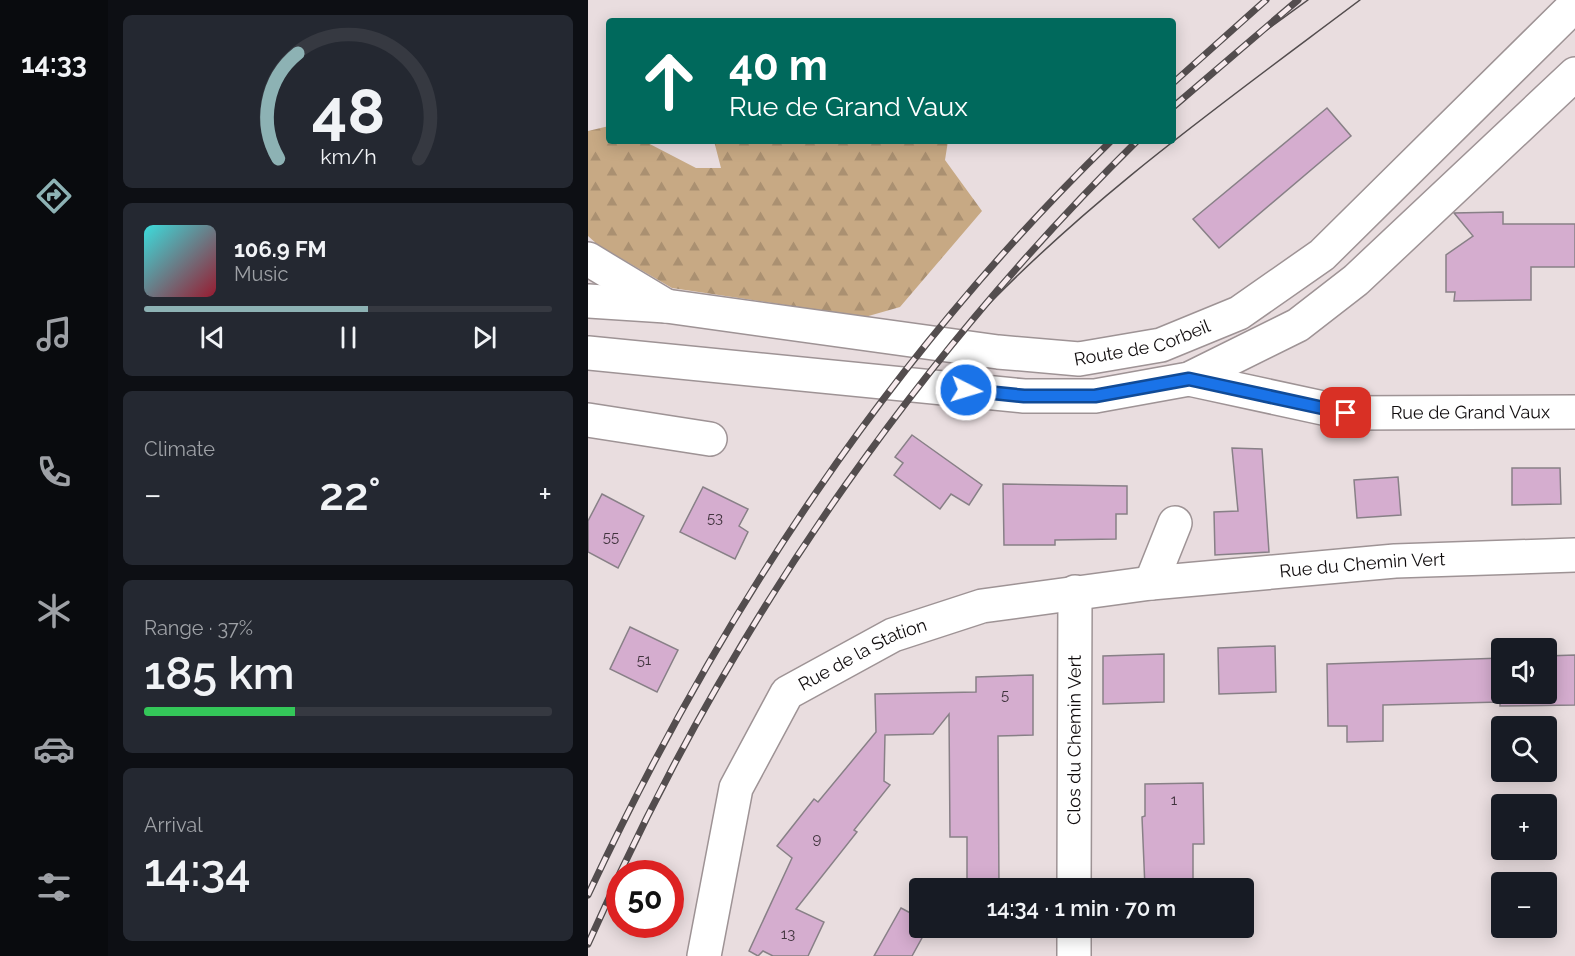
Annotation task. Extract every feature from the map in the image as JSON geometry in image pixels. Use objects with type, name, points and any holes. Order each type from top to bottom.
[{"type":"main road","name":"Route de Corbeil","points":[[588,301],[666,306],[998,352],[1078,359],[1161,345],[1239,313],[1322,255],[1575,4]]},
{"type":"main road","points":[[588,353],[1024,396],[1095,396],[1189,379],[1298,325],[1356,280],[1575,74]]},
{"type":"main road","points":[[588,259],[666,306]]},
{"type":"main road","name":"Rue de Grand Vaux","points":[[1189,379],[1346,413],[1575,412]]},
{"type":"main road","points":[[588,420],[710,439]]},
{"type":"main road","points":[[1151,583],[1175,523]]},
{"type":"main road","name":"Rue du Chemin Vert","points":[[1151,583],[1395,561],[1575,555]]},
{"type":"main road","name":"Rue de la Station","points":[[704,956],[736,788],[787,693],[893,635],[982,606],[1151,583]]},
{"type":"main road","name":"Clos du Chemin Vert","points":[[1074,878],[1075,592]]},
{"type":"main road","points":[[1074,938],[1074,956]]},
{"type":"green space","points":[[606,127],[606,144],[650,144],[696,168],[721,168],[715,144],[948,144],[945,160],[982,211],[900,307],[865,317],[672,288],[598,245],[588,236],[588,131]]},
{"type":"building","points":[[1327,108],[1351,136],[1219,248],[1193,219]]},
{"type":"building","points":[[1503,212],[1503,224],[1575,224],[1575,267],[1531,267],[1531,300],[1454,301],[1455,292],[1446,292],[1446,255],[1473,236],[1454,213]]},
{"type":"building","points":[[912,435],[982,485],[969,505],[951,494],[940,509],[894,475],[903,463],[895,457]]},
{"type":"building","points":[[1232,448],[1262,449],[1269,552],[1215,555],[1214,512],[1238,511]]},
{"type":"building","points":[[1512,468],[1560,468],[1561,504],[1512,505]]},
{"type":"building","points":[[1398,477],[1401,515],[1357,518],[1354,480]]},
{"type":"building","points":[[1003,484],[1127,486],[1127,514],[1116,514],[1116,539],[1055,540],[1055,545],[1004,545]]},
{"type":"building","points":[[703,487],[748,509],[739,526],[748,532],[735,559],[680,532]]},
{"type":"building","points":[[602,494],[644,516],[618,568],[588,552],[588,521]]},
{"type":"building","points":[[630,627],[678,650],[657,692],[610,669]]},
{"type":"building","points":[[1275,646],[1276,692],[1219,694],[1218,648]]},
{"type":"building","points":[[1164,654],[1164,702],[1103,704],[1103,656]]},
{"type":"building","points":[[1575,655],[1575,705],[1500,706],[1500,704],[1557,704],[1557,656]]},
{"type":"building","points":[[1491,658],[1491,702],[1383,705],[1383,741],[1347,742],[1347,726],[1328,726],[1327,664]]},
{"type":"building","points":[[1033,675],[1033,735],[998,736],[999,878],[967,878],[967,837],[950,837],[949,714],[933,734],[885,735],[884,781],[890,785],[854,830],[857,832],[796,909],[824,922],[808,956],[773,956],[763,951],[758,956],[749,951],[792,858],[777,846],[814,799],[818,802],[876,732],[875,694],[976,692],[976,677]]},
{"type":"building","points":[[1203,783],[1204,844],[1193,844],[1193,878],[1145,878],[1142,817],[1145,816],[1145,784]]},
{"type":"building","points":[[901,908],[909,912],[909,938],[922,938],[912,956],[874,956]]},
{"type":"tram line","points":[[1232,55],[1308,0]]},
{"type":"tram line","points":[[1176,139],[1360,0]]},
{"type":"tram line","points":[[966,328],[1058,238],[1170,144]]},
{"type":"railway","points":[[1176,80],[1266,0]]},
{"type":"railway","points":[[1176,104],[1298,0]]},
{"type":"railway","points":[[588,895],[639,791],[694,689],[752,590],[815,494],[882,401],[953,311],[1030,224],[1108,144]]},
{"type":"railway","points":[[626,860],[670,772],[725,674],[783,577],[846,484],[913,394],[984,306],[1059,222],[1134,144]]},
{"type":"railway","points":[[588,944],[606,905]]},
{"type":"route","points":[[966,390],[1024,396],[1095,396],[1189,379],[1346,413]]}]
